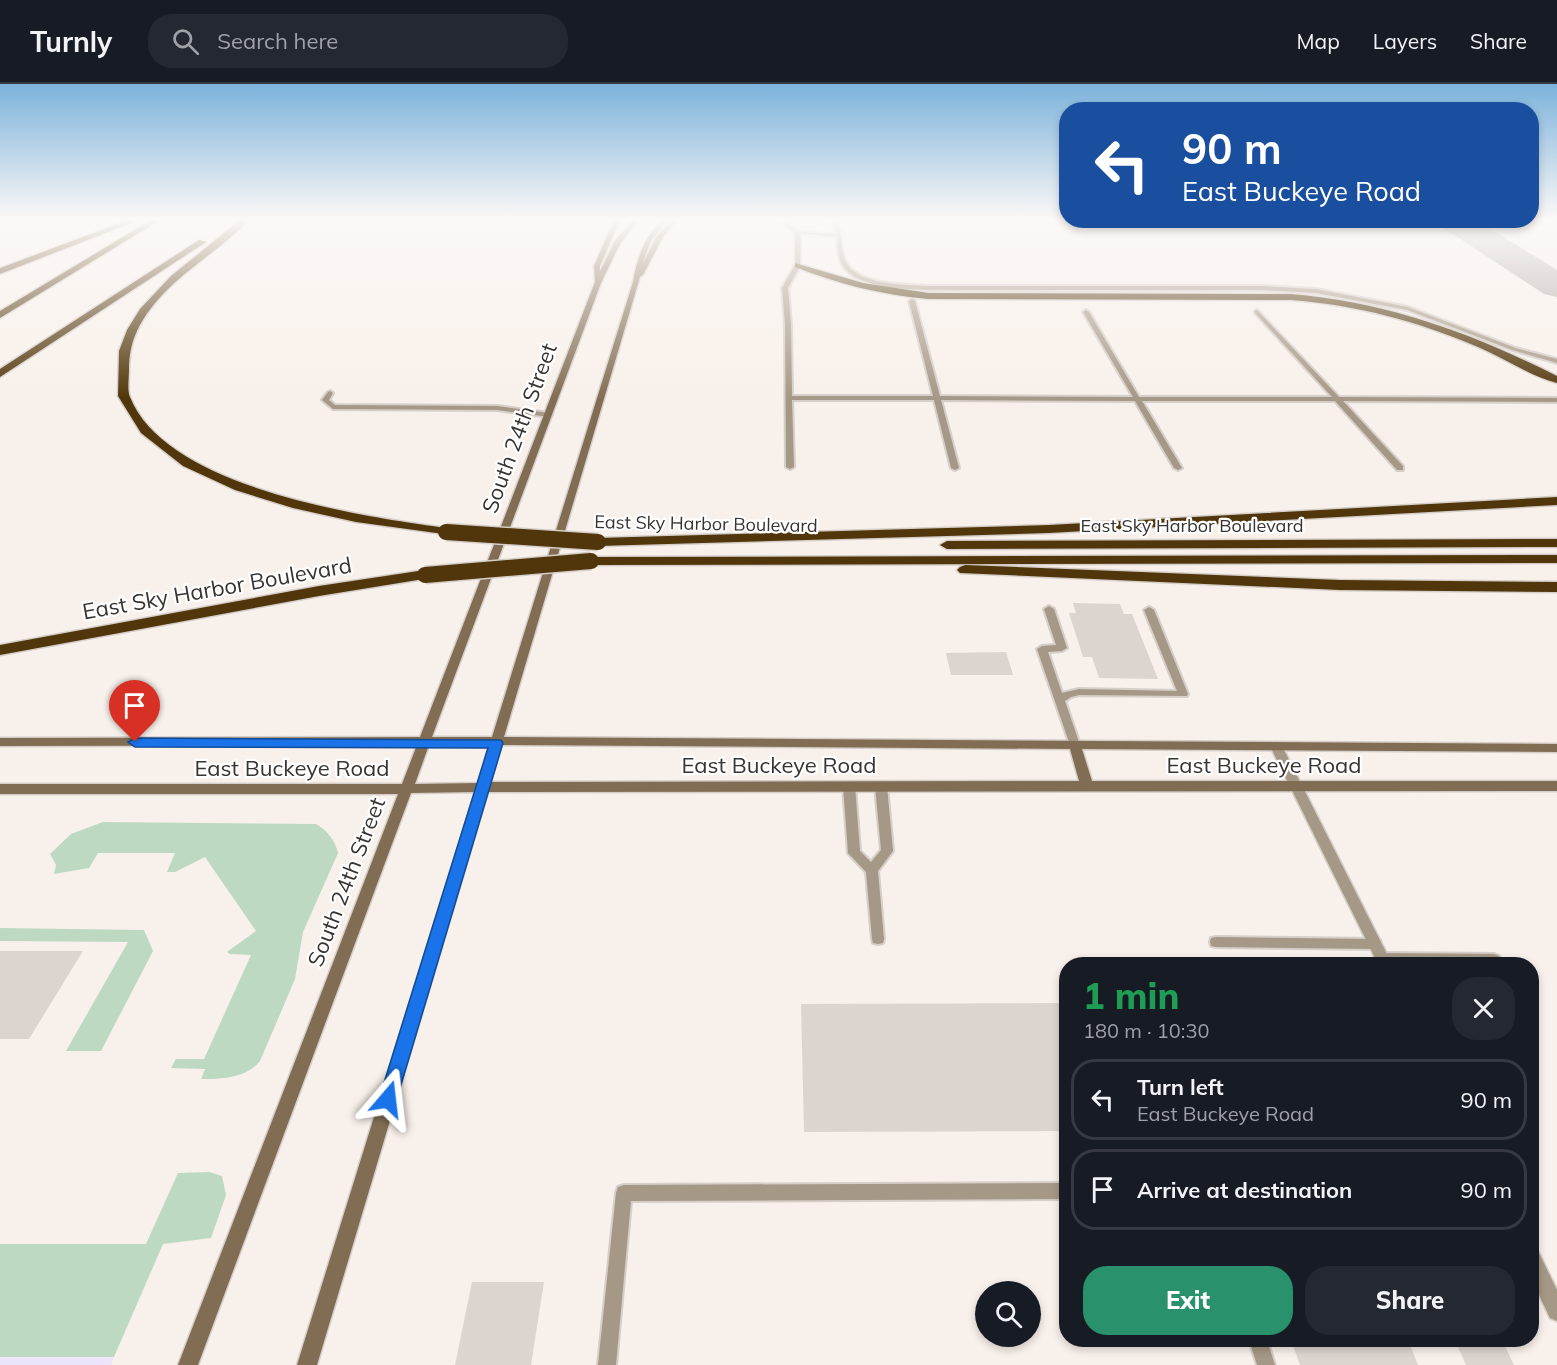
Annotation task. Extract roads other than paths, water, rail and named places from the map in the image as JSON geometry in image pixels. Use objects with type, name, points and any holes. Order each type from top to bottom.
[{"type":"highway","points":[[0,315],[58,280]]},
{"type":"highway","points":[[0,374],[142,280]]},
{"type":"highway","name":"East Sky Harbor Boulevard","points":[[174,280],[151,302],[138,321],[124,351],[121,376],[127,402],[135,417],[154,439],[183,461],[251,492],[340,516],[446,532],[598,542],[730,545],[1557,543]]},
{"type":"highway","points":[[844,280],[870,288],[929,296],[1279,297],[1340,301],[1385,309],[1428,322],[1557,380]]},
{"type":"highway","points":[[598,542],[1049,530],[1557,501]]},
{"type":"highway","points":[[793,559],[915,568],[1301,584],[1557,587]]},
{"type":"highway","name":"East Sky Harbor Boulevard","points":[[0,650],[319,591],[425,575],[591,561],[1557,559]]},
{"type":"main road","name":"South 24th Street","points":[[188,1365],[600,280]]},
{"type":"main road","points":[[307,1365],[636,282]]},
{"type":"main road","name":"East Buckeye Road","points":[[0,742],[1557,748]]},
{"type":"main road","points":[[1075,745],[1088,786]]},
{"type":"main road","name":"East Buckeye Road","points":[[0,789],[1557,786]]},
{"type":"street","points":[[1276,746],[1382,957]]},
{"type":"street","points":[[1539,1277],[1557,1311]]},
{"type":"lane","points":[[790,280],[785,288],[790,467]]},
{"type":"lane","points":[[872,280],[884,284],[938,288],[1261,288],[1325,292],[1408,309],[1514,349],[1557,361]]},
{"type":"lane","points":[[912,302],[955,468]]},
{"type":"lane","points":[[1086,312],[1178,468]]},
{"type":"lane","points":[[1257,312],[1400,468]]},
{"type":"lane","points":[[330,393],[325,400],[333,407],[497,408],[549,415]]},
{"type":"lane","points":[[789,398],[1557,400]]},
{"type":"lane","points":[[1547,399],[1557,406]]},
{"type":"lane","points":[[1049,609],[1062,648],[1042,649],[1075,745]]},
{"type":"lane","points":[[1060,699],[1068,694],[1079,692],[1183,694],[1149,610]]},
{"type":"lane","points":[[849,786],[854,853],[872,870],[878,939]]},
{"type":"lane","points":[[872,870],[887,851],[881,786]]},
{"type":"lane","points":[[1216,942],[1375,944]]},
{"type":"lane","points":[[607,1365],[624,1193],[1059,1191]]},
{"type":"lane","points":[[1260,1347],[1266,1365]]}]
